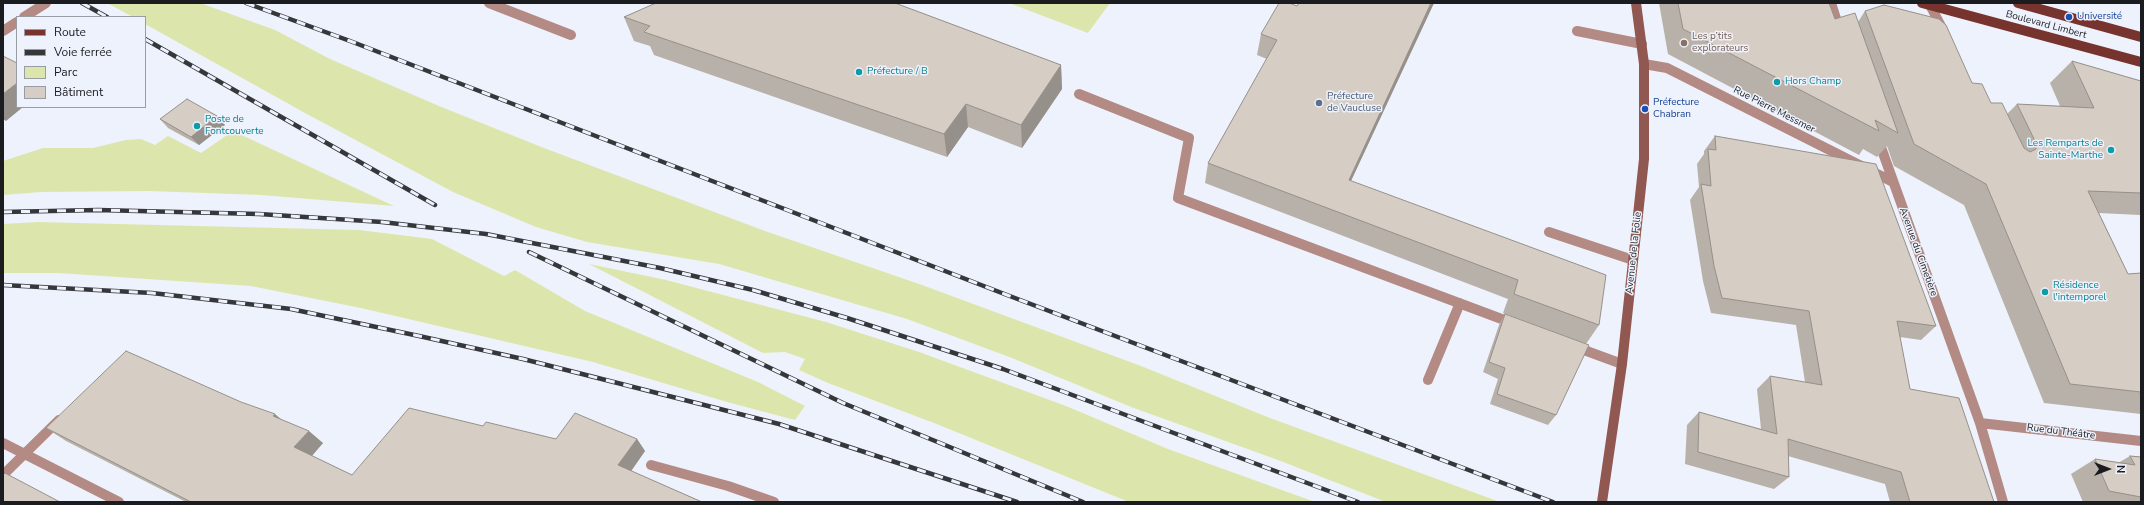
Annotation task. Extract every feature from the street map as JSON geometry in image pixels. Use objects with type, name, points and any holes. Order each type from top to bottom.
[{"type":"main road","name":"Avenue de la Folie","points":[[1602,502],[1622,364],[1644,159],[1644,64],[1636,3]]},
{"type":"main road","name":"Boulevard Limbert","points":[[2018,3],[2141,37]]},
{"type":"main road","name":"Boulevard Limbert","points":[[1926,4],[2141,62]]},
{"type":"street","points":[[26,16],[46,3]]},
{"type":"street","points":[[489,3],[571,35]]},
{"type":"street","points":[[1831,3],[1844,40]]},
{"type":"street","points":[[1926,4],[1948,42]]},
{"type":"street","points":[[3,31],[16,23]]},
{"type":"street","points":[[1577,31],[1642,44]]},
{"type":"street","name":"Rue Pierre Messmer","points":[[1644,64],[1674,72],[1893,182]]},
{"type":"street","points":[[1079,94],[1189,138],[1178,198],[1526,328]]},
{"type":"street","name":"Avenue du Cimetière","points":[[1875,130],[1980,423],[2002,502]]},
{"type":"street","points":[[1549,232],[1634,260]]},
{"type":"street","points":[[1428,380],[1460,303]]},
{"type":"street","points":[[1563,342],[1622,364]]},
{"type":"street","points":[[3,475],[69,410]]},
{"type":"street","name":"Rue du Théâtre","points":[[1980,423],[2141,441]]},
{"type":"street","points":[[3,443],[119,502]]},
{"type":"street","points":[[651,465],[728,486],[774,502]]},
{"type":"green space","points":[[107,3],[200,3],[275,30],[330,59],[439,106],[544,148],[765,231],[922,285],[1141,366],[1270,418],[1500,502],[1386,502],[1278,460],[1131,407],[1012,358],[907,319],[719,264],[587,242],[536,227],[453,192],[305,113],[146,25],[146,16],[131,16]]},
{"type":"green space","points":[[1009,3],[1110,3],[1088,33]]},
{"type":"green space","points":[[233,131],[394,206],[261,195],[149,191],[41,192],[3,195],[3,161],[43,148],[93,148],[126,140],[141,139],[155,145],[168,136],[201,153]]},
{"type":"green space","points":[[38,222],[359,230],[432,239],[504,276],[515,270],[585,311],[758,382],[805,406],[795,420],[727,402],[593,362],[361,308],[251,286],[58,273],[3,273],[3,224]]},
{"type":"green space","points":[[589,264],[666,280],[826,322],[919,352],[1066,406],[1168,449],[1315,502],[1129,502],[934,423],[828,383],[799,370],[805,359],[785,352],[763,353]]},
{"type":"building","name":"Préfecture / B","points":[[656,3],[895,3],[1061,65],[1021,125],[966,104],[944,134],[644,32],[650,26],[624,17]]},
{"type":"building","name":"Préfecture de Vaucluse","points":[[1279,3],[1289,3],[1297,6],[1299,3],[1431,3],[1349,180],[1606,275],[1599,325],[1514,294],[1518,280],[1208,163],[1277,40],[1261,34]]},
{"type":"building","points":[[1678,3],[1829,3],[1835,19],[1855,13],[1898,133],[1875,120],[1879,131],[1683,29]]},
{"type":"building","points":[[1884,5],[1939,19],[1946,25],[1972,83],[1982,84],[1991,103],[2002,103],[2024,148],[2030,152],[2036,149],[2036,143],[2017,104],[2094,108],[2072,61],[2141,81],[2141,193],[2088,191],[2128,274],[2141,273],[2141,392],[2070,384],[1986,184],[1914,144],[1865,11]]},
{"type":"building","points":[[3,56],[16,62],[16,84],[3,94]]},
{"type":"building","points":[[187,99],[217,116],[191,137],[160,119]]},
{"type":"building","points":[[1715,136],[1876,164],[1936,326],[1897,321],[1910,389],[1959,398],[1994,502],[1910,502],[1901,472],[1788,439],[1789,477],[1698,452],[1699,412],[1777,434],[1770,376],[1822,385],[1809,311],[1722,298],[1714,266],[1701,184],[1711,186],[1708,149],[1716,150]]},
{"type":"building","points":[[1505,314],[1589,345],[1556,415],[1497,394],[1505,368],[1489,362]]},
{"type":"building","points":[[126,351],[241,402],[275,414],[273,416],[309,431],[294,447],[352,475],[409,408],[483,426],[486,422],[556,439],[575,413],[637,439],[618,465],[702,502],[191,502],[46,428]]},
{"type":"building","points":[[2130,456],[2141,457],[2141,497],[2109,491],[2095,459],[2135,465]]},
{"type":"building","points":[[5,473],[60,502],[3,502],[3,474]]},
{"type":"railway","points":[[82,3],[105,16]]},
{"type":"railway","points":[[246,3],[350,41],[1007,295],[1553,502]]},
{"type":"railway","points":[[146,40],[435,205]]},
{"type":"railway","points":[[3,212],[98,210],[259,214],[382,222],[486,234],[660,268],[753,290],[847,318],[1003,369],[1358,502]]},
{"type":"railway","points":[[529,252],[843,403],[1083,502]]},
{"type":"railway","points":[[3,285],[152,293],[291,309],[419,336],[523,359],[779,424],[1017,502]]},
{"type":"place","name":"Université","points":[[2069,17]]},
{"type":"place","name":"Les p’tits explorateurs","points":[[1684,43]]},
{"type":"place","name":"Préfecture / B","points":[[859,72]]},
{"type":"place","name":"Hors Champ","points":[[1777,82]]},
{"type":"place","name":"Préfecture de Vaucluse","points":[[1319,103]]},
{"type":"place","name":"Préfecture Chabran","points":[[1645,109]]},
{"type":"place","name":"Poste de Fontcouverte","points":[[197,126]]},
{"type":"place","name":"Les Remparts de Sainte-Marthe","points":[[2111,150]]},
{"type":"place","name":"Résidence l'intemporel","points":[[2045,292]]}]
